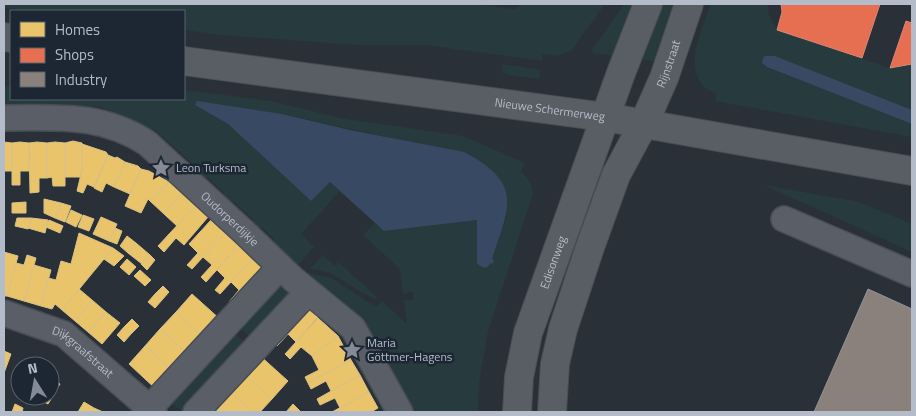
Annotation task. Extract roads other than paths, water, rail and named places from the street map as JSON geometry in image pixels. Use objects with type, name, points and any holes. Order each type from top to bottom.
[{"type":"street","points":[[605,117],[648,4]]},
{"type":"street","name":"Rijnstraat","points":[[644,123],[664,78],[688,4]]},
{"type":"street","name":"Nieuwe Schermerweg","points":[[185,61],[605,117],[912,171]]},
{"type":"street","name":"Edisonweg","points":[[518,412],[519,377],[528,333],[605,117]]},
{"type":"street","name":"Oudorperdijkje","points":[[4,118],[91,120],[114,126],[147,143],[308,292],[353,328],[400,412]]},
{"type":"street","points":[[552,412],[555,364],[563,329],[616,175],[644,123]]},
{"type":"street","points":[[784,219],[912,274]]},
{"type":"street","points":[[150,411],[280,266]]},
{"type":"street","points":[[196,412],[308,292]]},
{"type":"street","name":"Dijkgraafstraat","points":[[4,313],[64,334],[150,411]]},
{"type":"water","points":[[765,56],[775,56],[912,110],[912,124],[767,67],[762,63]]},
{"type":"water","points":[[197,101],[282,114],[350,130],[464,152],[483,163],[496,174],[504,185],[507,197],[507,210],[492,259],[494,260],[493,264],[491,263],[486,268],[477,263],[477,220],[384,231],[330,182],[311,201],[228,124],[195,105]]},
{"type":"place","name":"Leon Turksma","points":[[161,168]]},
{"type":"place","name":"Maria Göttmer-Hagens","points":[[352,350]]}]
